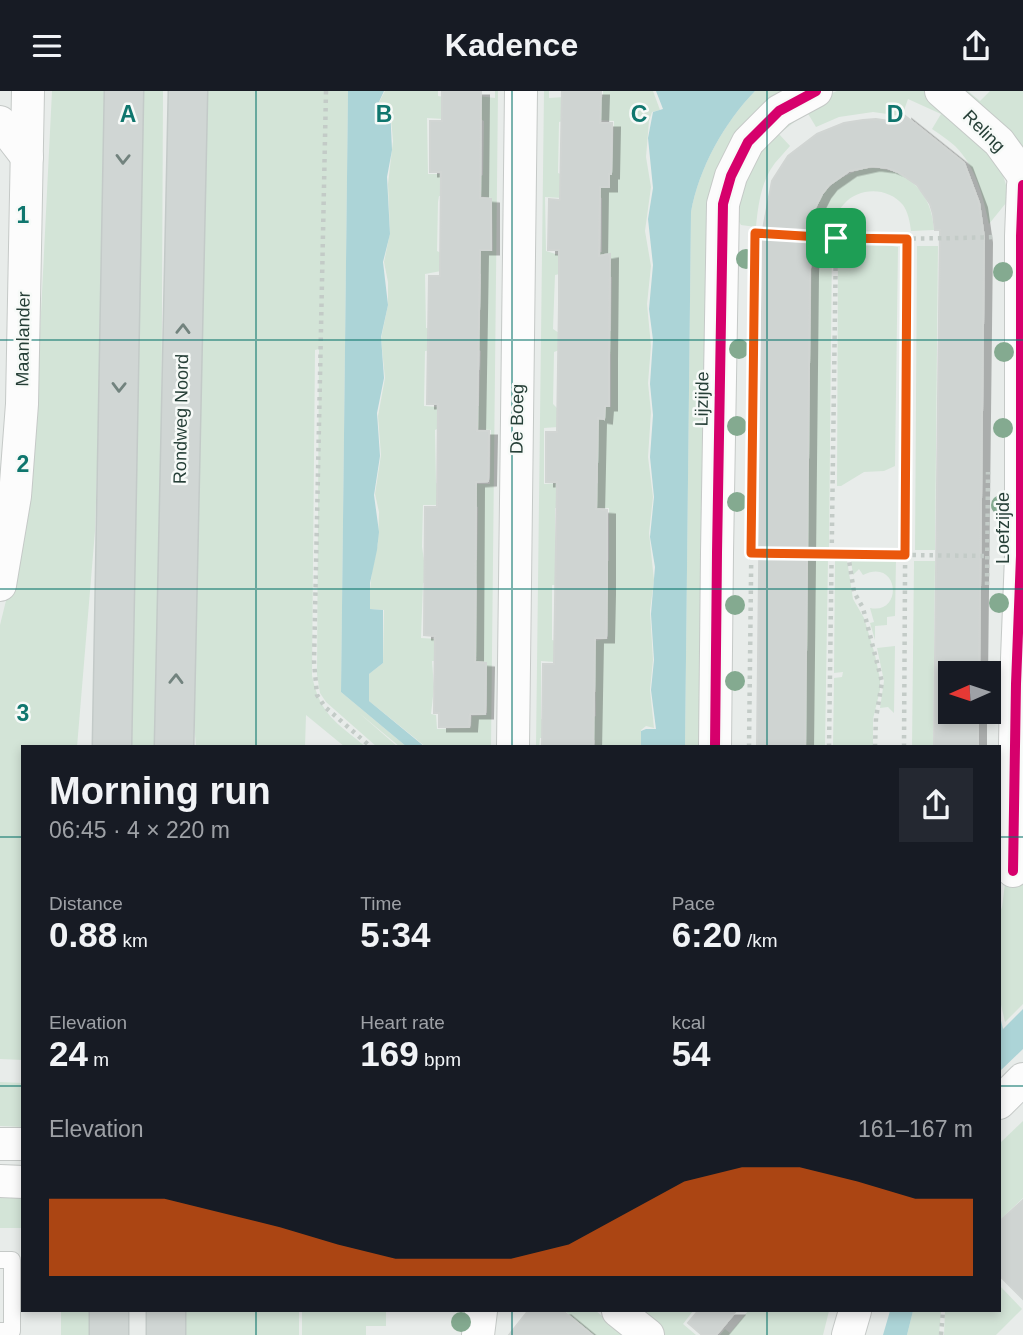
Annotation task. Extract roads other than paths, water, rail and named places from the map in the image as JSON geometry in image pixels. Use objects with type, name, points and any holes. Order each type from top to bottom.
[{"type":"main road","points":[[112,745],[124,91]]},
{"type":"main road","name":"Rondweg Noord","points":[[174,745],[188,91]]},
{"type":"main road","points":[[109,1312],[109,1335]]},
{"type":"main road","points":[[166,1312],[166,1335]]},
{"type":"street","name":"Maanlander","points":[[0,585],[15,496],[22,404],[28,91]]},
{"type":"street","name":"De Boeg","points":[[513,745],[521,91]]},
{"type":"street","name":"Lijzijde","points":[[715,745],[723,204],[730,176],[748,142],[779,111],[816,91]]},
{"type":"street","name":"Reling","points":[[942,91],[999,142],[1023,175]]},
{"type":"street","points":[[0,123],[27,157]]},
{"type":"street","name":"Loefzijde","points":[[1013,871],[1020,684],[1023,185]]},
{"type":"street","points":[[1001,1101],[1023,1079]]},
{"type":"street","points":[[0,1144],[21,1144]]},
{"type":"street","points":[[0,1181],[21,1182]]},
{"type":"street","points":[[478,1335],[481,1312]]},
{"type":"street","points":[[619,1312],[648,1335]]},
{"type":"street","points":[[848,1335],[855,1312]]},
{"type":"lane","points":[[0,1260],[12,1260],[12,1331],[0,1331]]},
{"type":"water","points":[[348,91],[384,91],[377,106],[390,107],[392,150],[387,177],[390,234],[383,262],[388,305],[381,337],[384,378],[377,413],[380,456],[374,495],[379,532],[370,583],[370,609],[383,610],[383,663],[369,674],[369,701],[423,745],[405,745],[341,692]]},
{"type":"water","points":[[656,91],[755,91],[733,117],[714,147],[700,179],[691,212],[685,745],[641,745],[641,731],[656,729],[651,690],[654,660],[651,614],[655,567],[650,537],[654,497],[650,457],[653,340],[649,309],[653,265],[648,219],[653,188],[648,138],[653,112],[663,109]]},
{"type":"water","points":[[1023,1009],[1023,1049],[1001,1070],[1001,1020],[1003,1029]]},
{"type":"water","points":[[890,1312],[913,1312],[907,1335],[883,1335]]}]
